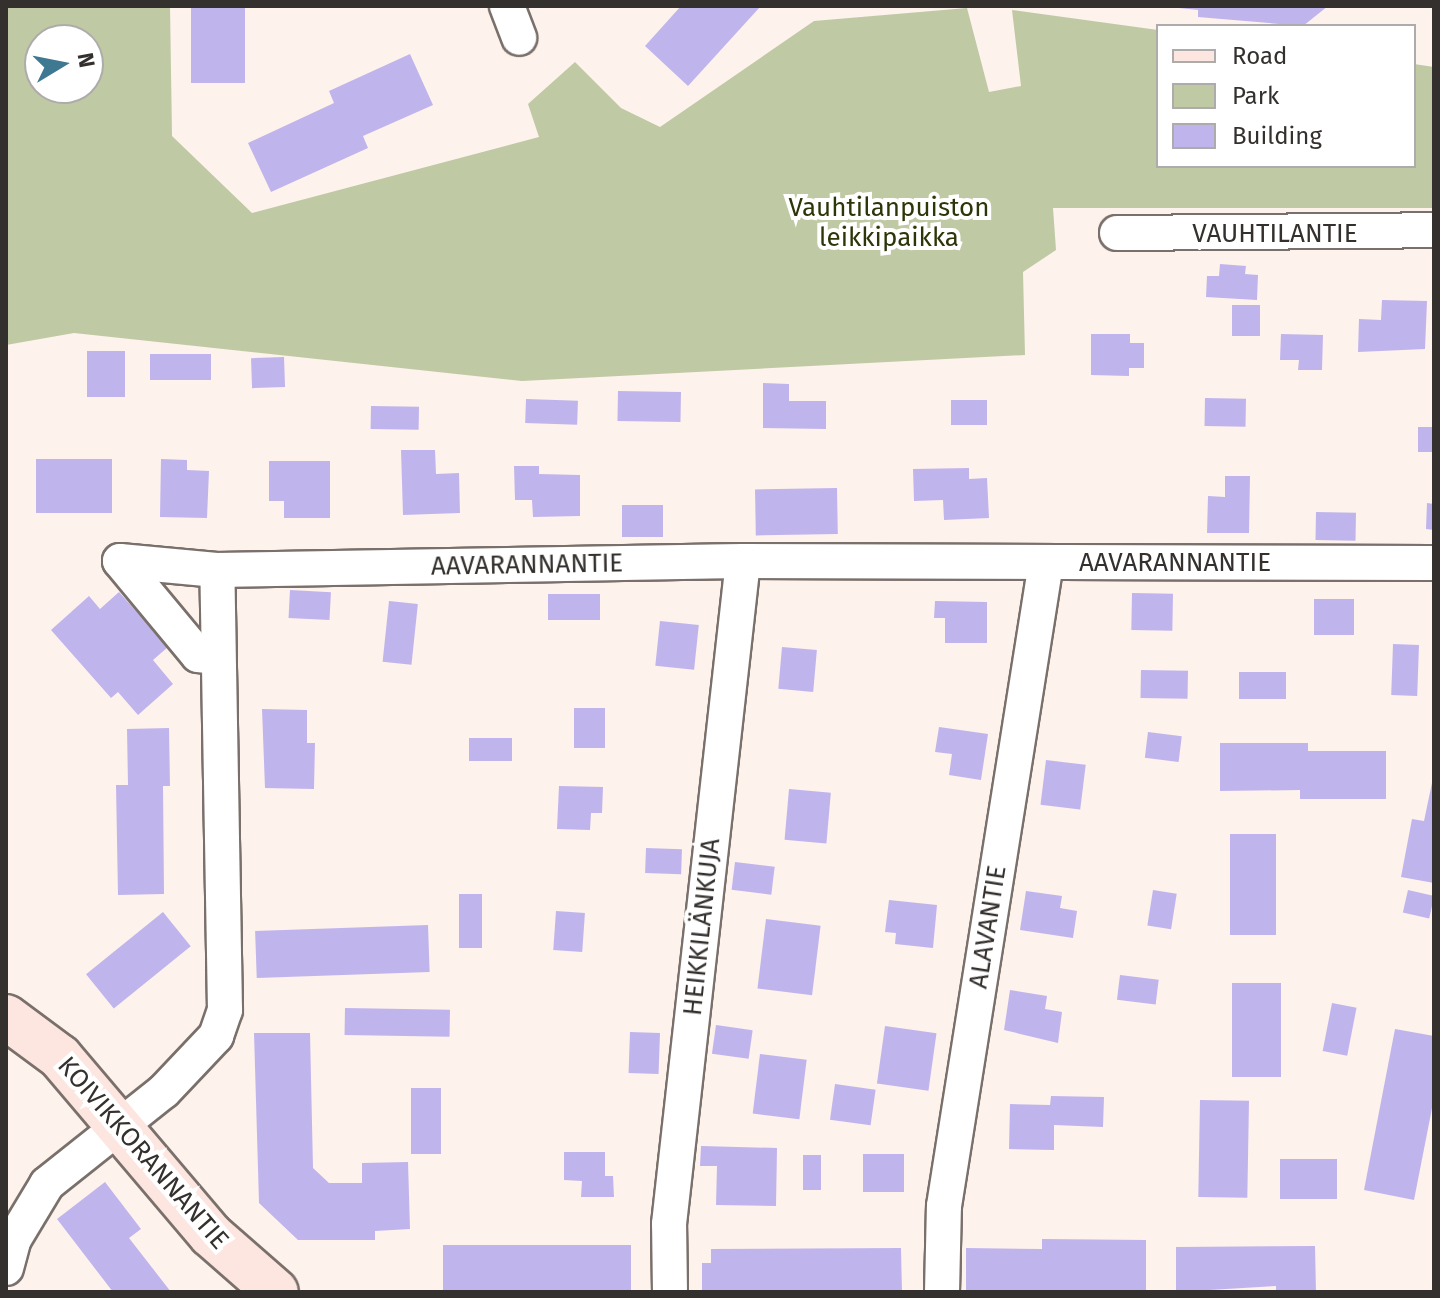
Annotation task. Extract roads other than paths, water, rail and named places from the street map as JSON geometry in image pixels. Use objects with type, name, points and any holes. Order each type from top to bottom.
[{"type":"street","points":[[507,6],[519,38]]},
{"type":"street","name":"VAUHTILANTIE","points":[[1117,233],[1434,230]]},
{"type":"street","name":"AAVARANNANTIE","points":[[218,657],[198,655],[120,561],[217,570],[743,561],[1434,563]]},
{"type":"street","name":"HEIKKILÄNKUJA","points":[[670,1292],[669,1224],[743,561]]},
{"type":"street","name":"ALAVANTIE","points":[[942,1292],[944,1206],[1046,563]]},
{"type":"street","points":[[6,1268],[14,1239],[47,1184],[164,1091],[216,1036],[225,1010],[217,570]]},
{"type":"street","name":"KOIVIKKORANNANTIE","points":[[6,1017],[60,1057],[121,1124],[211,1235],[276,1292]]},
{"type":"park label","name":"Vauhtilanpuiston leikkipaikka","points":[[889,223]]}]
